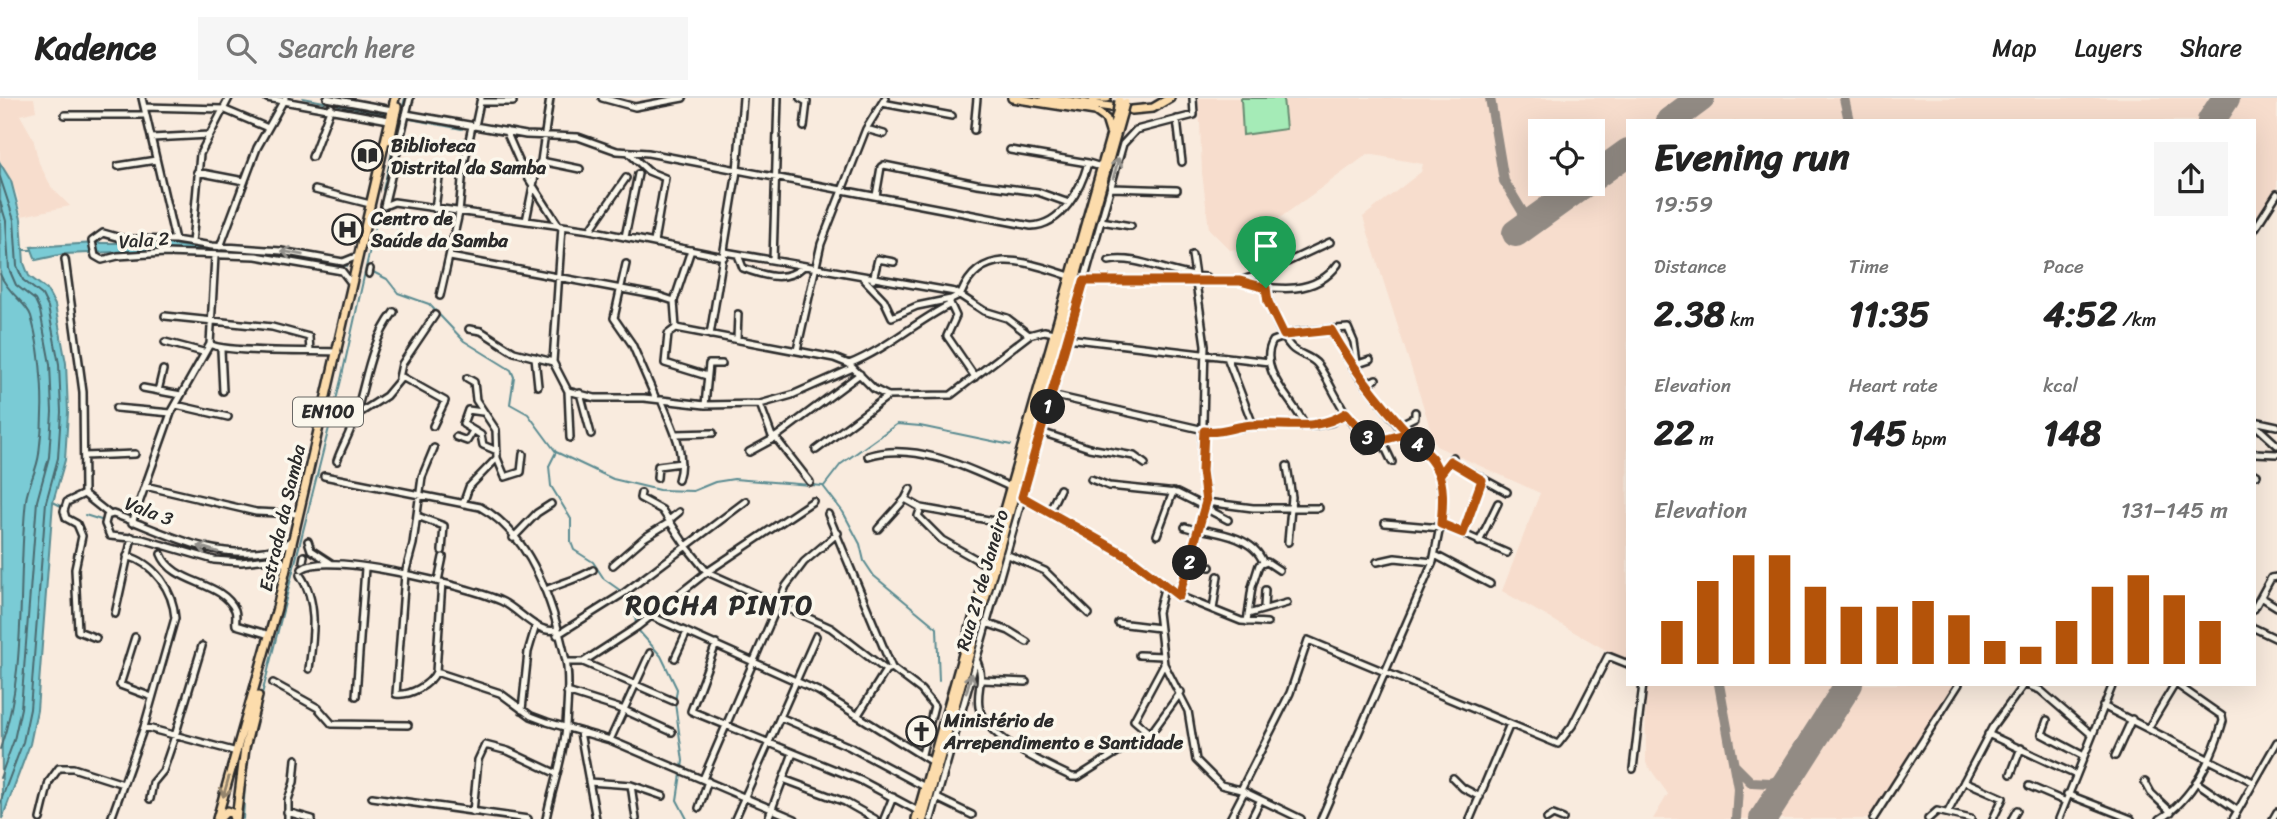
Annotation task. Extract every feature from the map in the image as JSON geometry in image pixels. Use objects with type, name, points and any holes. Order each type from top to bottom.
[{"type":"main road","name":"Estrada da Samba","points":[[218,819],[270,635],[338,352],[389,120],[397,98]]},
{"type":"main road","name":"Estrada da Samba","points":[[235,819],[247,735],[318,456],[397,98]]},
{"type":"main road","points":[[1012,98],[1096,111],[1106,119],[1110,134]]},
{"type":"main road","points":[[1044,98],[1119,105]]},
{"type":"main road","points":[[1060,98],[1119,105]]},
{"type":"main road","points":[[1093,98],[1107,98]]},
{"type":"main road","points":[[1132,109],[1153,106],[1168,98]]},
{"type":"main road","points":[[923,819],[1026,453],[1119,105]]},
{"type":"main road","name":"Rua 21 de Janeiro","points":[[917,815],[1119,105]]},
{"type":"main road","points":[[218,819],[230,811],[235,819]]},
{"type":"street","points":[[142,98],[175,240]]},
{"type":"street","points":[[192,243],[200,155],[229,98]]},
{"type":"street","points":[[267,98],[331,107],[389,120]]},
{"type":"street","points":[[327,98],[392,110]]},
{"type":"street","points":[[410,98],[384,206],[394,202],[590,230],[691,250],[773,260],[961,294],[984,311],[1007,318],[1029,335]]},
{"type":"street","points":[[526,221],[541,161],[550,98]]},
{"type":"street","points":[[602,98],[635,107],[683,98]]},
{"type":"street","points":[[710,335],[737,170],[743,98]]},
{"type":"street","points":[[773,260],[773,178],[778,98]]},
{"type":"street","points":[[800,98],[807,102],[804,127]]},
{"type":"street","points":[[974,130],[977,98]]},
{"type":"street","name":"Rua 21 de Janeiro","points":[[933,818],[1067,338],[1128,135],[1143,127],[1194,115],[1193,98]]},
{"type":"street","points":[[220,247],[244,181],[284,100]]},
{"type":"street","points":[[440,296],[459,213],[463,169],[480,100],[513,102]]},
{"type":"street","points":[[797,350],[824,234],[844,191],[866,129],[883,101],[952,116]]},
{"type":"street","points":[[144,107],[223,109],[268,128]]},
{"type":"street","points":[[312,157],[331,107]]},
{"type":"street","points":[[65,114],[146,115]]},
{"type":"street","points":[[405,117],[544,137],[578,137],[630,154],[648,153],[1031,226],[1049,219],[1069,203],[1078,191],[1088,163]]},
{"type":"street","points":[[1177,119],[1182,162]]},
{"type":"street","points":[[866,129],[884,134]]},
{"type":"street","points":[[506,131],[533,187],[560,226],[560,277],[553,362],[568,391],[570,438]]},
{"type":"street","points":[[152,138],[209,135]]},
{"type":"street","points":[[1010,150],[1101,167]]},
{"type":"street","points":[[630,154],[648,171],[665,178],[654,242]]},
{"type":"street","points":[[118,166],[156,159]]},
{"type":"street","points":[[541,161],[580,169]]},
{"type":"street","points":[[876,196],[884,165],[977,184],[1038,192],[1069,203]]},
{"type":"street","points":[[197,172],[244,181]]},
{"type":"street","points":[[625,237],[638,174]]},
{"type":"street","points":[[435,209],[439,178]]},
{"type":"street","points":[[590,230],[626,178]]},
{"type":"street","points":[[1111,188],[1177,190]]},
{"type":"street","points":[[315,190],[370,204]]},
{"type":"street","points":[[388,191],[394,202]]},
{"type":"street","points":[[2256,227],[2277,194]]},
{"type":"street","points":[[1101,221],[1131,226]]},
{"type":"street","name":"Vala 2","points":[[353,284],[342,271],[256,256],[134,254],[102,260],[95,256],[92,245],[96,236],[103,233],[124,239],[175,240],[220,247],[281,251],[343,262],[358,256]]},
{"type":"street","points":[[1084,281],[1240,281],[1330,242]]},
{"type":"street","points":[[676,328],[674,301],[691,250]]},
{"type":"street","points":[[737,255],[743,268],[771,276],[786,276],[804,266]]},
{"type":"street","points":[[1179,596],[1205,506],[1202,471],[1205,355],[1201,309],[1193,283],[1192,255]]},
{"type":"street","points":[[132,523],[171,413],[210,344],[215,256]]},
{"type":"street","points":[[450,257],[620,287],[674,301]]},
{"type":"street","points":[[65,259],[73,300],[83,391],[84,494],[108,515]]},
{"type":"street","points":[[873,279],[878,259],[894,261]]},
{"type":"street","points":[[568,391],[595,398],[705,405],[760,404],[792,395],[872,354],[961,294],[984,264],[992,261],[1027,264],[1070,276]]},
{"type":"street","points":[[1109,261],[1137,261],[1149,267],[1206,277]]},
{"type":"street","points":[[626,264],[614,318],[632,344],[676,434],[681,463],[678,480]]},
{"type":"street","points":[[1240,281],[1266,288],[1315,285],[1330,276],[1338,264]]},
{"type":"street","points":[[863,278],[884,300],[892,317],[917,306],[951,301]]},
{"type":"street","points":[[1266,288],[1268,302],[1292,348],[1318,364],[1346,413],[1367,437],[1378,440],[1392,462]]},
{"type":"street","points":[[951,301],[956,316],[947,336],[975,377]]},
{"type":"street","points":[[337,461],[355,416],[369,360],[384,325],[394,312]]},
{"type":"street","points":[[737,339],[738,314]]},
{"type":"street","points":[[355,416],[386,396],[399,378],[402,364],[435,315]]},
{"type":"street","points":[[166,316],[211,323],[245,323],[295,332],[311,338],[310,351]]},
{"type":"street","points":[[707,376],[665,362],[668,334],[676,328],[797,350],[851,366],[874,389],[888,396],[951,395],[1029,335],[1044,331],[1054,333]]},
{"type":"street","points":[[469,329],[477,329],[509,349],[553,362]]},
{"type":"street","points":[[1321,819],[1433,562],[1441,526],[1440,474],[1432,458],[1405,434],[1359,376],[1331,330]]},
{"type":"street","points":[[1306,425],[1274,377],[1269,362],[1270,344],[1284,335],[1331,330],[1351,331],[1359,376]]},
{"type":"street","points":[[1067,338],[1269,362]]},
{"type":"street","points":[[165,342],[204,352]]},
{"type":"street","points":[[210,344],[221,350],[338,352]]},
{"type":"street","points":[[221,350],[223,391]]},
{"type":"street","points":[[534,357],[538,386]]},
{"type":"street","points":[[1227,357],[1253,425]]},
{"type":"street","points":[[1358,364],[1370,360]]},
{"type":"street","points":[[705,405],[709,363],[722,364]]},
{"type":"street","points":[[158,391],[163,370]]},
{"type":"street","points":[[749,452],[774,438],[860,374]]},
{"type":"street","points":[[399,378],[444,401],[445,412],[433,426]]},
{"type":"street","points":[[467,378],[474,382],[476,400],[496,430],[497,454],[504,475],[509,477],[521,472],[523,454]]},
{"type":"street","points":[[1366,384],[1376,379]]},
{"type":"street","points":[[143,388],[181,396]]},
{"type":"street","points":[[580,393],[591,435]]},
{"type":"street","points":[[1051,395],[1204,431],[1253,425],[1327,424],[1346,413]]},
{"type":"street","points":[[816,450],[888,396]]},
{"type":"street","points":[[760,404],[774,438],[810,482]]},
{"type":"street","points":[[176,405],[228,417]]},
{"type":"street","points":[[116,408],[171,413]]},
{"type":"street","points":[[482,412],[468,410],[463,424],[481,435],[483,445],[497,454]]},
{"type":"street","points":[[1399,425],[1415,417],[1415,412]]},
{"type":"street","points":[[2256,422],[2277,426]]},
{"type":"street","points":[[2256,424],[2277,445]]},
{"type":"street","points":[[1232,429],[1233,438]]},
{"type":"street","points":[[456,437],[467,441],[473,431]]},
{"type":"street","points":[[676,434],[713,432]]},
{"type":"street","points":[[1041,432],[1089,448],[1134,456],[1145,464]]},
{"type":"street","points":[[1366,450],[1378,440],[1405,434]]},
{"type":"street","points":[[417,516],[444,526],[436,672],[413,692],[396,694],[405,574],[423,474],[434,448]]},
{"type":"street","points":[[868,457],[886,451],[908,453],[957,465],[1010,487]]},
{"type":"street","points":[[2256,453],[2277,454]]},
{"type":"street","points":[[84,456],[135,454]]},
{"type":"street","points":[[463,504],[469,487],[497,454]]},
{"type":"street","points":[[1440,474],[1451,459],[1482,480],[1507,492]]},
{"type":"street","points":[[657,478],[658,466],[681,463]]},
{"type":"street","points":[[1287,466],[1292,491],[1288,542]]},
{"type":"street","points":[[324,476],[463,504],[489,512],[536,567],[546,590],[566,662],[566,728],[546,819]]},
{"type":"street","points":[[1091,479],[1109,486],[1173,492],[1228,520]]},
{"type":"street","points":[[1463,533],[1482,480]]},
{"type":"street","points":[[145,486],[256,512],[300,514]]},
{"type":"street","points":[[878,529],[905,499],[909,489]]},
{"type":"street","points":[[1049,512],[1060,489]]},
{"type":"street","points":[[1157,535],[1173,492]]},
{"type":"street","points":[[640,493],[640,498],[659,507],[685,546],[707,572],[831,628],[921,690],[934,705],[922,754]]},
{"type":"street","points":[[84,494],[64,508],[66,518],[80,528],[82,536],[75,569],[78,631],[96,638]]},
{"type":"street","points":[[1238,505],[1241,496]]},
{"type":"street","points":[[1022,497],[1127,556],[1179,596],[1247,622],[1268,623]]},
{"type":"street","points":[[905,499],[920,508],[1000,522]]},
{"type":"street","points":[[308,541],[311,550],[331,563],[440,582],[503,602],[546,631],[557,633],[624,593],[746,501]]},
{"type":"street","points":[[583,662],[651,616],[707,572],[813,501]]},
{"type":"street","points":[[1479,542],[1498,503]]},
{"type":"street","points":[[513,538],[537,513],[551,504]]},
{"type":"street","points":[[1205,506],[1319,508]]},
{"type":"street","points":[[920,508],[918,516],[932,531],[988,566]]},
{"type":"street","points":[[613,565],[644,537],[679,512]]},
{"type":"street","points":[[828,514],[838,533],[849,567],[865,597],[889,669]]},
{"type":"street","name":"Vala 3","points":[[287,566],[272,558],[242,562],[205,558],[132,537],[110,536],[104,524],[108,515],[230,554],[281,548],[294,536]]},
{"type":"street","points":[[1385,523],[1441,526],[1507,553]]},
{"type":"street","points":[[1185,527],[1234,536],[1259,553],[1263,562],[1279,570]]},
{"type":"street","points":[[699,808],[706,780],[726,727],[778,603],[804,562],[838,533]]},
{"type":"street","points":[[116,614],[132,537]]},
{"type":"street","points":[[161,554],[170,566],[188,579],[218,592],[231,604],[236,614],[236,625],[270,635]]},
{"type":"street","points":[[1006,554],[1045,571],[1089,614]]},
{"type":"street","points":[[1435,555],[1490,584]]},
{"type":"street","points":[[111,819],[144,727],[175,613],[159,577],[145,564],[127,556]]},
{"type":"street","points":[[1377,562],[1395,558],[1433,562]]},
{"type":"street","points":[[1190,562],[1210,566]]},
{"type":"street","points":[[1247,622],[1255,575],[1263,562]]},
{"type":"street","points":[[309,669],[313,608],[309,588],[301,572],[331,563]]},
{"type":"street","points":[[356,696],[365,568]]},
{"type":"street","points":[[546,590],[567,581],[576,581],[593,570]]},
{"type":"street","points":[[1213,610],[1218,576]]},
{"type":"street","points":[[2256,606],[2271,578],[2277,577]]},
{"type":"street","points":[[1165,585],[1159,601],[1159,628],[1164,664],[1181,692],[1188,711],[1196,760],[1213,779],[1301,819]]},
{"type":"street","points":[[1264,607],[1265,590]]},
{"type":"street","points":[[2261,597],[2277,607]]},
{"type":"street","points":[[1248,614],[1264,607],[1287,603]]},
{"type":"street","points":[[651,616],[796,680],[932,762]]},
{"type":"street","points":[[986,623],[1009,631],[1027,642]]},
{"type":"street","points":[[1118,623],[1159,628]]},
{"type":"street","points":[[523,710],[529,647],[536,625]]},
{"type":"street","points":[[2256,629],[2277,639]]},
{"type":"street","points":[[675,657],[687,632]]},
{"type":"street","points":[[736,819],[816,636]]},
{"type":"street","points":[[135,637],[120,685],[152,697]]},
{"type":"street","points":[[1230,819],[1290,693],[1307,640],[1555,744],[1561,742],[1608,656],[1626,663]]},
{"type":"street","points":[[716,644],[691,711],[767,744],[838,770],[893,797],[917,815]]},
{"type":"street","points":[[150,799],[153,783],[163,771],[175,736],[202,646]]},
{"type":"street","points":[[610,740],[650,653]]},
{"type":"street","points":[[1139,655],[1163,656]]},
{"type":"street","points":[[976,659],[983,680],[979,703],[986,726],[1005,743],[1072,777],[1101,763],[1154,729],[1181,692]]},
{"type":"street","points":[[566,662],[583,662],[673,701]]},
{"type":"street","points":[[1148,732],[1135,723],[1135,717],[1153,690],[1164,664]]},
{"type":"street","points":[[858,715],[889,669]]},
{"type":"street","points":[[436,672],[500,693],[523,710],[566,728],[610,740],[795,819]]},
{"type":"street","points":[[983,680],[1026,682]]},
{"type":"street","points":[[273,683],[318,708],[331,724],[408,725]]},
{"type":"street","points":[[1633,769],[1643,686]]},
{"type":"street","points":[[1873,819],[1958,686]]},
{"type":"street","points":[[1948,812],[1988,734],[2023,686]]},
{"type":"street","points":[[2059,819],[2074,774],[2112,686]]},
{"type":"street","points":[[2149,727],[2174,686]]},
{"type":"street","points":[[2160,819],[2171,812],[2196,782],[2209,758],[2223,718],[2178,686]]},
{"type":"street","points":[[2042,687],[2091,734]]},
{"type":"street","points":[[567,692],[624,710],[673,732]]},
{"type":"street","points":[[2103,706],[2253,782]]},
{"type":"street","points":[[780,717],[838,741],[925,787]]},
{"type":"street","points":[[2115,756],[2132,719]]},
{"type":"street","points":[[2047,720],[2042,734],[2082,755]]},
{"type":"street","points":[[1470,819],[1510,724]]},
{"type":"street","points":[[144,727],[237,752]]},
{"type":"street","points":[[580,732],[596,819]]},
{"type":"street","points":[[1988,734],[2074,774]]},
{"type":"street","points":[[2233,819],[2277,742]]},
{"type":"street","points":[[473,812],[477,767],[485,745],[508,751],[555,773]]},
{"type":"street","points":[[2011,774],[2021,748]]},
{"type":"street","points":[[768,819],[793,753]]},
{"type":"street","points":[[288,819],[296,759]]},
{"type":"street","points":[[40,819],[49,782],[59,768],[73,768],[123,784]]},
{"type":"street","points":[[1453,778],[1463,788],[1480,797]]},
{"type":"street","points":[[783,779],[845,802],[875,819]]},
{"type":"street","points":[[1964,781],[2003,798],[1993,819]]},
{"type":"street","points":[[589,782],[631,785],[663,796]]},
{"type":"street","points":[[2145,782],[2171,812]]},
{"type":"street","points":[[2196,782],[2237,810]]},
{"type":"street","points":[[631,785],[636,819]]},
{"type":"street","points":[[2029,786],[2064,802]]},
{"type":"street","points":[[2067,794],[2131,819]]},
{"type":"street","points":[[372,797],[527,819]]},
{"type":"street","points":[[884,819],[893,797]]},
{"type":"street","points":[[937,798],[972,815]]},
{"type":"street","points":[[1251,819],[1260,801]]},
{"type":"street","points":[[2012,819],[2017,810]]},
{"type":"street","points":[[1928,819],[1933,811],[1948,812],[1971,819]]},
{"type":"street","points":[[287,812],[312,819]]},
{"type":"street","points":[[1547,819],[1553,815],[1563,819]]},
{"type":"shaded area","points":[[0,98],[34,98],[36,111],[20,115],[33,138],[39,163],[52,188],[70,206],[22,216],[17,194],[0,161]]},
{"type":"shaded area","points":[[1199,98],[2277,98],[2277,190],[2256,223],[2256,119],[1626,119],[1626,661],[1502,591],[1540,493],[1436,446],[1363,217],[1421,172],[1423,164],[1368,154],[1237,249],[1230,250],[1209,229],[1202,173]]},
{"type":"shaded area","points":[[1645,686],[1956,686],[1870,819],[1653,819],[1668,794],[1646,763]]},
{"type":"green space","points":[[1241,98],[1283,98],[1286,129],[1243,135]]},
{"type":"water","points":[[0,163],[11,181],[21,219],[24,263],[29,276],[47,290],[55,305],[66,363],[68,412],[65,460],[53,502],[37,710],[30,744],[2,819]]},
{"type":"water","points":[[157,243],[221,251],[284,254],[348,266],[284,257],[167,250],[64,254],[36,260],[31,247]]},
{"type":"waterway","points":[[303,98],[387,114]]},
{"type":"waterway","points":[[383,190],[405,98]]},
{"type":"waterway","points":[[410,119],[462,129]]},
{"type":"waterway","points":[[256,718],[341,380],[379,209]]},
{"type":"waterway","points":[[23,250],[31,250]]},
{"type":"waterway","points":[[373,272],[387,279],[398,293],[429,304],[464,341],[511,370],[514,377],[510,404],[528,414],[556,452],[613,479],[659,490],[693,491],[715,482],[734,479],[823,486],[843,512],[860,544],[864,561],[874,576],[937,628],[939,681]]},
{"type":"waterway","points":[[824,486],[841,464],[897,424],[920,426],[1011,445]]},
{"type":"waterway","points":[[556,452],[549,466],[551,486],[571,519],[571,542],[574,550],[593,562],[604,579],[621,591]]},
{"type":"waterway","points":[[53,502],[61,506]]},
{"type":"waterway","points":[[85,515],[101,520]]},
{"type":"waterway","points":[[625,595],[635,615],[636,625]]},
{"type":"waterway","points":[[638,630],[661,656],[677,689],[675,703],[683,761],[677,800],[687,819]]},
{"type":"waterway","points":[[243,819],[246,764]]},
{"type":"taxiway","points":[[1490,98],[1504,181],[1530,224]]},
{"type":"taxiway","points":[[1844,98],[1849,119]]},
{"type":"taxiway","points":[[1719,686],[1738,788],[1736,819]]},
{"type":"taxiway","points":[[1735,766],[1751,782],[1771,783],[1790,776]]},
{"type":"runway","points":[[1673,119],[1701,98]]},
{"type":"runway","points":[[2212,119],[2226,98]]},
{"type":"runway","points":[[1605,169],[1626,153]]},
{"type":"runway","points":[[1516,233],[1567,196]]},
{"type":"runway","points":[[1763,819],[1848,686]]},
{"type":"place","name":"Biblioteca Distrital da Samba","points":[[368,156]]},
{"type":"place","name":"Centro de Saúde da Samba","points":[[348,229]]},
{"type":"place","name":"Ministério de Arrependimento e Santidade","points":[[921,731]]},
{"type":"district","name":"ROCHA PINTO","points":[[720,605]]},
{"type":"route","points":[[1266,288],[1240,281],[1084,281],[1022,497],[1127,556],[1179,596],[1206,502],[1202,471],[1204,431],[1220,432],[1248,425],[1314,426],[1332,422],[1346,413],[1370,439],[1376,442],[1405,434],[1427,453],[1432,458],[1440,474],[1443,501],[1441,524],[1463,533],[1482,480],[1450,461],[1440,474],[1435,462],[1432,458],[1405,434],[1359,376],[1331,330],[1310,330],[1284,335],[1268,302],[1266,288]]}]
